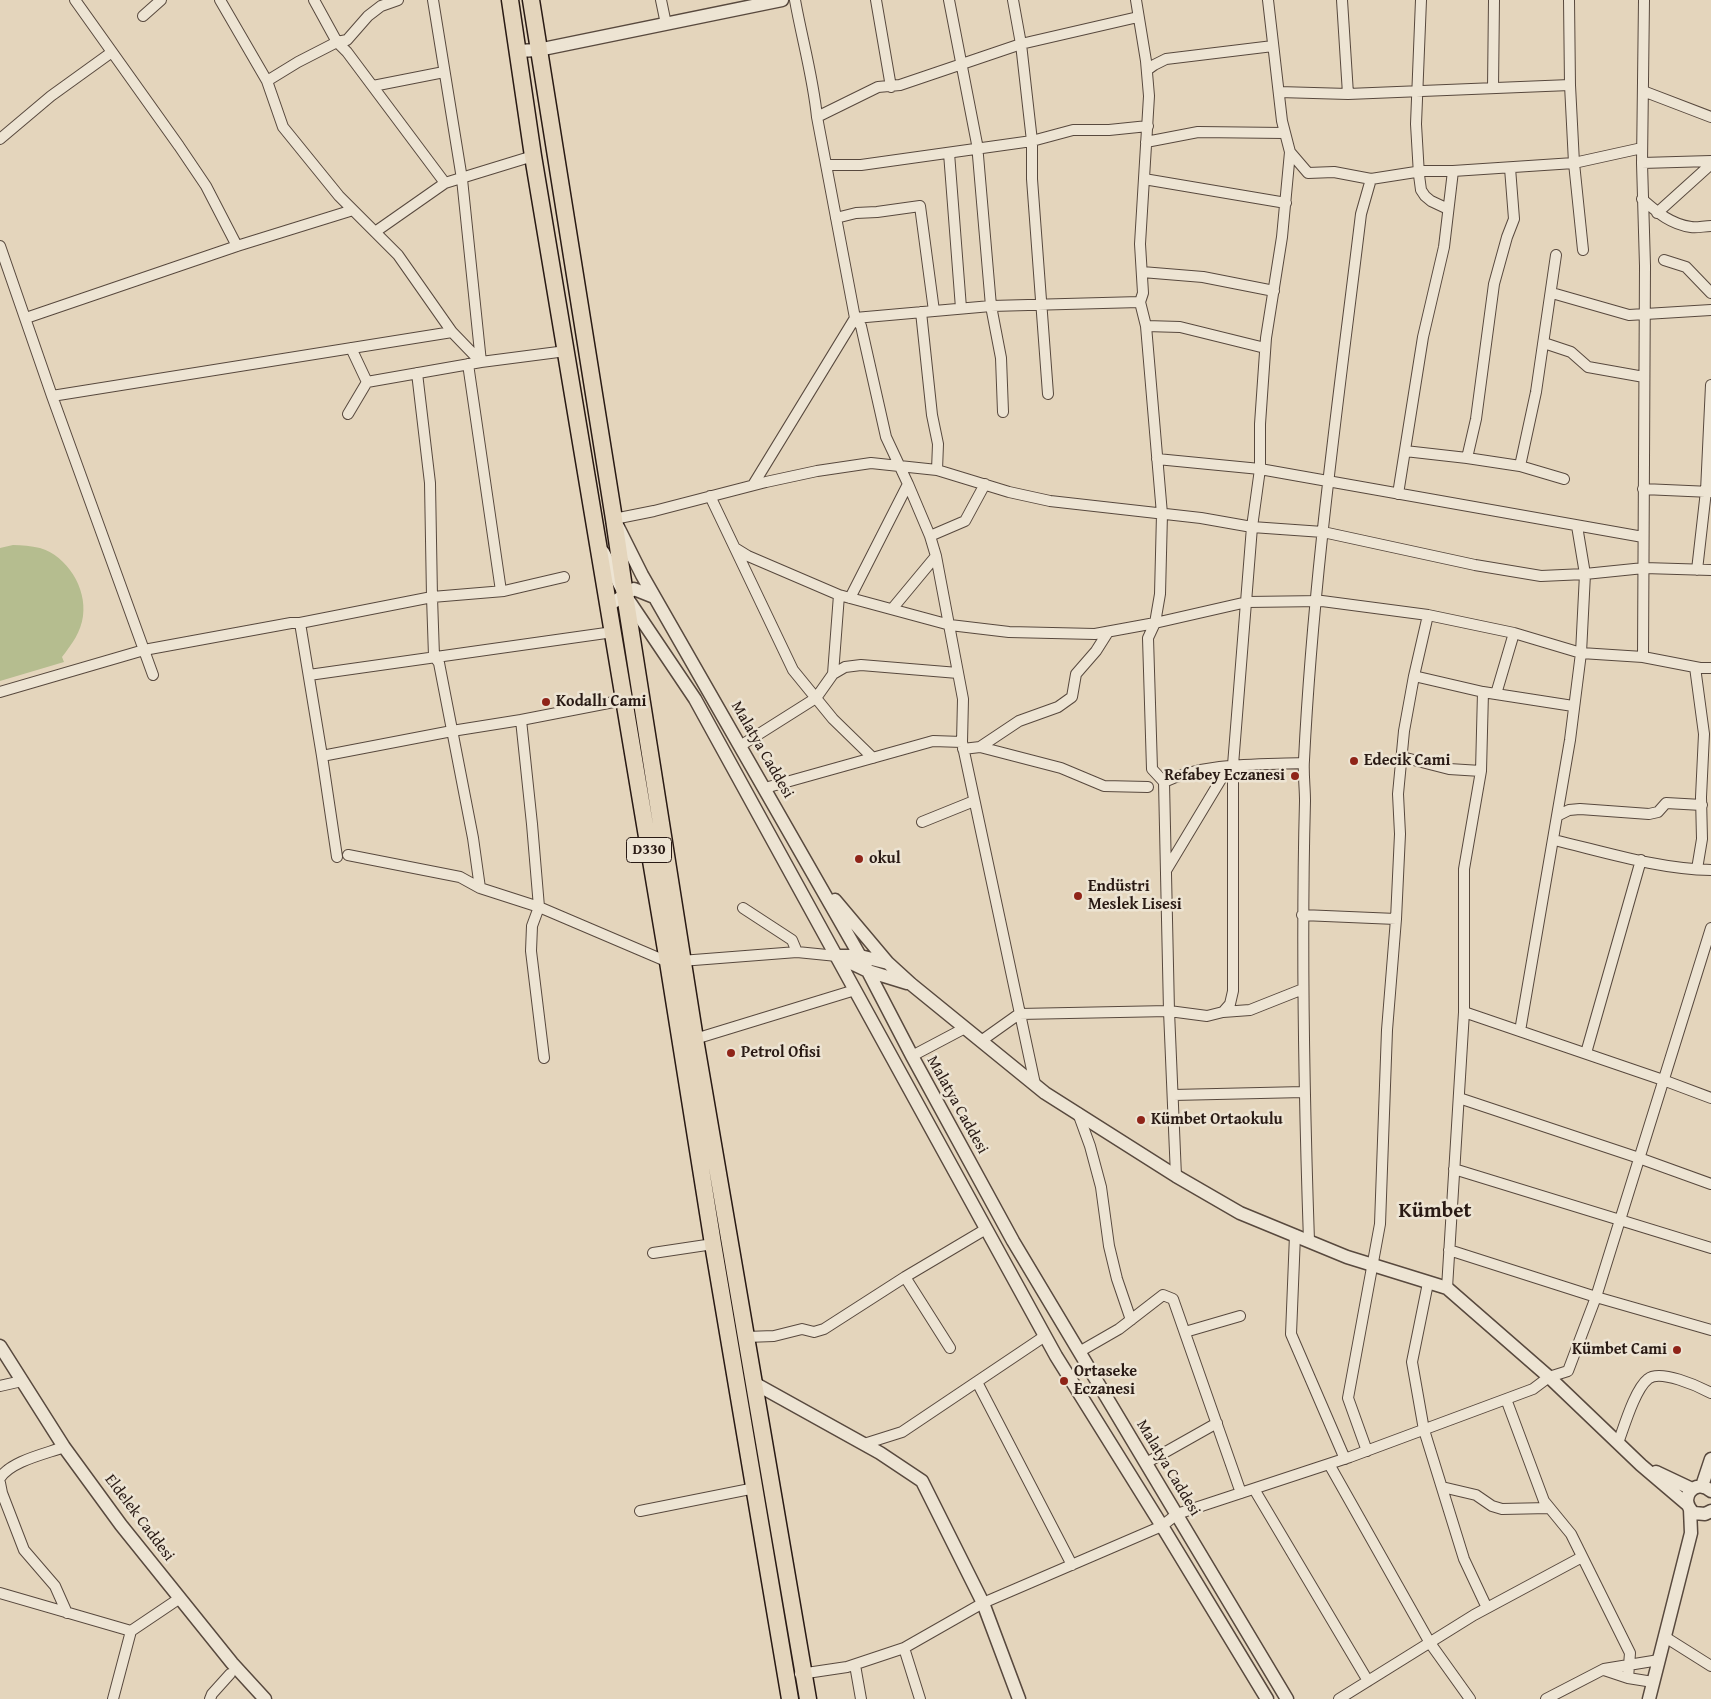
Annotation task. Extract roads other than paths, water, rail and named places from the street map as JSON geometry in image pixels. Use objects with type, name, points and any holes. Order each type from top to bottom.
[{"type":"main road","name":"D330","points":[[510,0],[533,156],[624,700],[675,962],[695,1039],[808,1699]]},
{"type":"main road","name":"D330","points":[[530,0],[614,519],[712,1244],[790,1699]]},
{"type":"street","points":[[75,0],[206,186],[237,246]]},
{"type":"street","points":[[143,16],[161,0]]},
{"type":"street","points":[[220,0],[267,81],[282,128],[339,196],[398,254],[452,332],[481,362]]},
{"type":"street","points":[[314,0],[337,42],[347,52],[445,183]]},
{"type":"street","points":[[267,81],[298,62],[337,42],[347,40],[368,16],[381,6],[398,0]]},
{"type":"street","points":[[432,0],[462,179],[481,362]]},
{"type":"street","points":[[661,0],[666,24]]},
{"type":"street","points":[[517,51],[538,50],[782,0]]},
{"type":"street","points":[[795,0],[814,91],[817,117],[856,318],[861,326],[886,436],[930,536],[936,556],[963,699],[962,745],[1035,1084]]},
{"type":"street","points":[[876,0],[891,87]]},
{"type":"street","points":[[949,0],[978,148],[991,306],[1001,358],[1003,412]]},
{"type":"street","points":[[1013,0],[1021,44],[1032,141],[1032,179],[1048,394]]},
{"type":"street","points":[[1136,0],[1148,70],[1150,96],[1140,244],[1143,293],[1140,302],[1146,326],[1162,514],[1160,594],[1155,623],[1148,638],[1152,769],[1164,782],[1169,1010],[1176,1176]]},
{"type":"street","points":[[1223,1012],[1230,1004],[1233,992],[1231,766],[1247,602],[1252,527],[1260,469],[1260,424],[1266,348],[1286,203],[1290,152],[1284,133],[1278,92],[1268,0]]},
{"type":"street","points":[[1342,0],[1348,94]]},
{"type":"street","points":[[1421,0],[1416,124],[1421,190],[1431,201],[1448,209]]},
{"type":"street","points":[[1493,88],[1494,0]]},
{"type":"street","points":[[1569,0],[1570,85],[1574,163],[1583,250]]},
{"type":"street","points":[[1643,657],[1645,266],[1642,148],[1644,0]]},
{"type":"street","points":[[817,117],[878,87],[900,85],[1021,44],[1138,17]]},
{"type":"street","points":[[1148,70],[1166,59],[1273,46]]},
{"type":"street","points":[[0,139],[51,96],[112,52]]},
{"type":"street","points":[[373,86],[444,72]]},
{"type":"street","points":[[1278,92],[1348,94],[1570,85]]},
{"type":"street","points":[[1643,91],[1711,117]]},
{"type":"street","points":[[826,165],[861,166],[1032,141],[1073,130],[1109,130],[1148,126]]},
{"type":"street","points":[[1146,142],[1198,132],[1284,133]]},
{"type":"street","points":[[1290,152],[1308,173],[1334,172],[1371,179],[1419,172],[1452,172],[1574,163],[1642,148]]},
{"type":"street","points":[[948,153],[961,308]]},
{"type":"street","points":[[375,232],[445,183],[533,156]]},
{"type":"street","points":[[1642,163],[1708,165]]},
{"type":"street","points":[[1657,213],[1708,165]]},
{"type":"street","points":[[1467,458],[1476,419],[1494,284],[1514,219],[1510,168]]},
{"type":"street","points":[[1398,494],[1423,337],[1444,247],[1452,172]]},
{"type":"street","points":[[1144,179],[1286,203]]},
{"type":"street","points":[[1309,1241],[1304,1092],[1302,915],[1305,797],[1303,763],[1328,482],[1361,214],[1371,179]]},
{"type":"street","points":[[1642,199],[1661,216],[1678,224],[1692,227],[1711,226]]},
{"type":"street","points":[[836,218],[856,213],[920,206],[934,311]]},
{"type":"street","points":[[26,318],[237,246],[353,210]]},
{"type":"street","points":[[0,246],[153,675]]},
{"type":"street","points":[[1520,466],[1536,392],[1556,256]]},
{"type":"street","points":[[1664,260],[1686,267],[1711,293]]},
{"type":"street","points":[[1142,272],[1203,276],[1274,291]]},
{"type":"street","points":[[1552,293],[1629,315],[1711,310]]},
{"type":"street","points":[[856,318],[991,306],[1140,302]]},
{"type":"street","points":[[921,312],[932,415],[938,444],[937,470]]},
{"type":"street","points":[[753,485],[856,318]]},
{"type":"street","points":[[1146,326],[1180,327],[1266,348]]},
{"type":"street","points":[[52,396],[452,332]]},
{"type":"street","points":[[1544,342],[1571,352],[1588,367],[1644,377]]},
{"type":"street","points":[[351,348],[367,382]]},
{"type":"street","points":[[348,414],[367,382],[468,364],[566,351]]},
{"type":"street","points":[[468,364],[500,591]]},
{"type":"street","points":[[418,373],[430,482],[434,656],[439,663],[480,888]]},
{"type":"street","points":[[1697,570],[1709,491],[1711,385]]},
{"type":"street","points":[[1405,451],[1520,466],[1564,479]]},
{"type":"street","points":[[1157,459],[1260,469],[1643,537]]},
{"type":"street","points":[[614,519],[817,471],[871,463],[937,470],[1009,492],[1050,501],[1201,518],[1252,527],[1323,532],[1475,565],[1541,576],[1644,568],[1711,570]]},
{"type":"street","points":[[833,674],[844,596],[908,484]]},
{"type":"street","points":[[930,536],[965,521],[985,484]]},
{"type":"street","points":[[1643,489],[1709,491]]},
{"type":"street","points":[[710,496],[793,670],[833,719],[872,758]]},
{"type":"street","name":"Malatya Caddesi","points":[[614,519],[654,596],[860,956],[912,1056],[1013,1240],[1078,1352],[1287,1699]]},
{"type":"street","points":[[1520,1031],[1554,840],[1570,740],[1581,653],[1585,574],[1577,526]]},
{"type":"street","points":[[598,544],[624,595],[694,699],[1056,1356],[1267,1699]]},
{"type":"street","points":[[735,548],[748,556],[844,596],[950,624],[1009,632],[1096,634],[1247,602],[1316,601],[1428,615],[1514,633],[1581,653],[1643,657],[1695,667],[1711,668]]},
{"type":"street","points":[[892,609],[936,556]]},
{"type":"street","points":[[0,692],[144,650],[290,623],[300,623],[432,597],[500,591],[564,577]]},
{"type":"street","points":[[608,605],[634,589],[654,596]]},
{"type":"street","points":[[1367,1451],[1348,1398],[1380,1224],[1387,1030],[1396,919],[1400,834],[1398,794],[1404,730],[1428,615]]},
{"type":"street","points":[[300,623],[337,857]]},
{"type":"street","points":[[309,675],[613,632]]},
{"type":"street","points":[[980,747],[1019,721],[1058,707],[1072,697],[1076,674],[1096,651],[1108,632]]},
{"type":"street","points":[[1496,694],[1514,633]]},
{"type":"street","points":[[740,746],[816,698],[833,674],[845,667],[861,665],[958,673]]},
{"type":"street","points":[[1695,667],[1707,734],[1702,805],[1702,839],[1697,870]]},
{"type":"street","points":[[1414,676],[1483,692],[1573,706]]},
{"type":"street","points":[[1447,1288],[1464,1012],[1464,868],[1482,771],[1483,692]]},
{"type":"street","points":[[322,756],[624,700]]},
{"type":"street","points":[[521,720],[539,907],[532,926],[531,951],[544,1058]]},
{"type":"street","points":[[765,788],[933,741],[980,747],[1060,768],[1104,786],[1148,787]]},
{"type":"street","points":[[1402,757],[1449,769],[1482,771]]},
{"type":"street","points":[[1164,782],[1182,774],[1231,766],[1303,763]]},
{"type":"street","points":[[1166,870],[1231,766]]},
{"type":"street","points":[[922,822],[974,801]]},
{"type":"street","points":[[1557,816],[1570,810],[1580,809],[1649,814],[1658,812],[1666,803],[1702,805]]},
{"type":"street","points":[[1554,840],[1642,860],[1697,870],[1711,870]]},
{"type":"street","points":[[348,855],[460,877],[480,888],[539,907],[675,962],[797,952],[860,956],[888,963]]},
{"type":"street","points":[[1586,1053],[1642,860]]},
{"type":"street","points":[[809,866],[888,963],[911,984],[1035,1084],[1176,1176],[1240,1213],[1347,1257],[1447,1288],[1549,1377],[1694,1513],[1709,1511]]},
{"type":"street","points":[[743,908],[792,940],[797,952]]},
{"type":"street","points":[[1302,915],[1396,919]]},
{"type":"street","points":[[786,1675],[805,1674],[855,1664],[904,1648],[983,1603],[1162,1526],[1177,1514],[1367,1451],[1533,1389],[1549,1377],[1568,1371],[1596,1297],[1711,928]]},
{"type":"street","points":[[837,956],[868,971],[911,984]]},
{"type":"street","points":[[981,1041],[1019,1014],[1169,1010],[1207,1016],[1223,1012],[1250,1010],[1303,989]]},
{"type":"street","points":[[695,1039],[855,990]]},
{"type":"street","points":[[1464,1012],[1711,1098]]},
{"type":"street","points":[[912,1056],[965,1028]]},
{"type":"street","points":[[1173,1096],[1304,1092]]},
{"type":"street","points":[[1459,1098],[1711,1184]]},
{"type":"street","points":[[1078,1113],[1090,1146],[1101,1187],[1109,1246],[1117,1279],[1131,1320]]},
{"type":"street","points":[[1454,1169],[1711,1248]]},
{"type":"street","points":[[746,1337],[774,1336],[802,1329],[814,1332],[824,1329],[905,1276],[986,1229]]},
{"type":"street","points":[[1295,1235],[1291,1334],[1345,1459]]},
{"type":"street","points":[[653,1253],[712,1244]]},
{"type":"street","points":[[1449,1250],[1596,1297],[1711,1330]]},
{"type":"street","points":[[905,1276],[950,1348]]},
{"type":"street","points":[[1428,1282],[1412,1362],[1424,1430],[1464,1559],[1486,1608]]},
{"type":"street","points":[[1078,1352],[1131,1320],[1163,1295],[1173,1299],[1241,1493]]},
{"type":"street","points":[[1185,1332],[1240,1316]]},
{"type":"street","points":[[864,1444],[902,1432],[1045,1336]]},
{"type":"street","name":"Eldelek Caddesi","points":[[0,1346],[64,1446],[122,1525],[232,1663],[266,1699]]},
{"type":"street","points":[[1618,1443],[1640,1387],[1649,1377],[1672,1378],[1711,1392]]},
{"type":"street","points":[[0,1386],[22,1381]]},
{"type":"street","points":[[977,1382],[1072,1565]]},
{"type":"street","points":[[754,1383],[864,1444],[922,1481],[983,1603],[1019,1699]]},
{"type":"street","points":[[1506,1399],[1544,1501],[1571,1534],[1630,1653],[1628,1678]]},
{"type":"street","points":[[1146,1464],[1216,1423]]},
{"type":"street","points":[[0,1478],[15,1465],[64,1446]]},
{"type":"street","points":[[1704,1487],[1710,1461]]},
{"type":"street","points":[[1329,1464],[1430,1643],[1470,1699]]},
{"type":"street","points":[[1641,1465],[1704,1487]]},
{"type":"street","points":[[0,1482],[2,1493],[24,1550],[55,1586],[67,1613]]},
{"type":"street","points":[[1442,1487],[1476,1495],[1492,1506],[1502,1509],[1549,1508]]},
{"type":"street","points":[[1649,1699],[1691,1533],[1688,1494],[1704,1487]]},
{"type":"street","points":[[640,1511],[755,1488]]},
{"type":"street","points":[[1254,1489],[1368,1681]]},
{"type":"street","points":[[1691,1533],[1709,1511]]},
{"type":"street","points":[[1339,1699],[1486,1608],[1582,1557]]},
{"type":"street","points":[[1,1597],[131,1631]]},
{"type":"street","points":[[113,1699],[131,1631],[180,1598]]},
{"type":"street","points":[[1665,1637],[1711,1666]]},
{"type":"street","points":[[904,1648],[920,1699]]},
{"type":"street","points":[[1546,1699],[1604,1669],[1659,1660]]},
{"type":"street","points":[[855,1664],[861,1699]]},
{"type":"street","points":[[1604,1669],[1628,1678],[1653,1682]]},
{"type":"street","points":[[210,1699],[212,1694],[230,1674]]},
{"type":"place","name":"Kodallı Cami","points":[[546,702]]},
{"type":"place","name":"Edecik Cami","points":[[1354,761]]},
{"type":"place","name":"Refabey Eczanesi","points":[[1295,776]]},
{"type":"place","name":"okul","points":[[859,859]]},
{"type":"place","name":"Endüstri Meslek Lisesi","points":[[1078,896]]},
{"type":"place","name":"Petrol Ofisi","points":[[731,1053]]},
{"type":"place","name":"Kümbet Ortaokulu","points":[[1141,1120]]},
{"type":"place","name":"Kümbet Cami","points":[[1677,1350]]},
{"type":"place","name":"Ortaseke Eczanesi","points":[[1064,1381]]},
{"type":"district","name":"Kümbet","points":[[1435,1212]]}]
